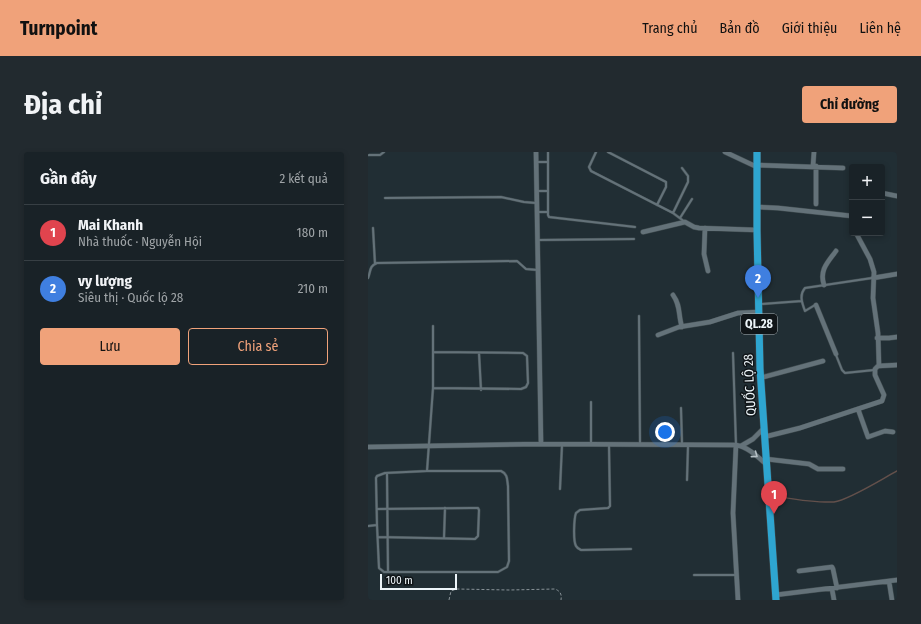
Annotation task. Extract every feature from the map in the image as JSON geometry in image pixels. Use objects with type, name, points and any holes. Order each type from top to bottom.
[{"type":"highway","name":"QUỐC LỘ 28","points":[[758,152],[757,230],[760,378],[776,597]]},
{"type":"street","points":[[536,152],[541,444]]},
{"type":"street","points":[[725,152],[757,166],[815,166],[843,168]]},
{"type":"street","points":[[814,152],[816,204]]},
{"type":"street","points":[[885,194],[897,196]]},
{"type":"street","points":[[757,207],[849,216]]},
{"type":"street","points":[[643,232],[685,222],[694,227],[757,230]]},
{"type":"street","points":[[705,228],[704,254],[708,271]]},
{"type":"street","points":[[858,236],[873,267],[879,366]]},
{"type":"street","points":[[824,285],[821,277],[823,270],[836,251]]},
{"type":"street","points":[[873,278],[897,274]]},
{"type":"street","points":[[673,295],[679,307],[682,326]]},
{"type":"street","points":[[816,305],[836,354]]},
{"type":"street","points":[[658,335],[682,326],[710,322],[738,313],[758,309]]},
{"type":"street","points":[[877,338],[897,337]]},
{"type":"street","points":[[760,378],[823,362]]},
{"type":"street","points":[[764,438],[858,409],[883,399],[884,396],[874,370],[879,366],[897,365]]},
{"type":"street","points":[[858,409],[868,437],[885,431],[893,432]]},
{"type":"street","points":[[741,446],[764,428]]},
{"type":"street","points":[[368,447],[541,444],[736,445],[741,446],[766,462],[809,464],[818,469],[843,469]]},
{"type":"street","points":[[736,445],[733,513],[738,600]]},
{"type":"street","points":[[799,571],[832,567],[834,569],[834,600]]},
{"type":"street","points":[[776,597],[897,580]]},
{"type":"street","points":[[890,581],[892,600]]},
{"type":"lane","points":[[368,155],[380,155],[384,152]]},
{"type":"lane","points":[[548,152],[548,215],[550,218],[636,227]]},
{"type":"lane","points":[[596,152],[589,167],[591,171],[674,213],[685,222]]},
{"type":"lane","points":[[608,152],[666,182],[666,187],[657,205]]},
{"type":"lane","points":[[536,162],[548,162]]},
{"type":"lane","points":[[674,213],[688,182],[688,176],[682,168]]},
{"type":"lane","points":[[536,191],[548,191]]},
{"type":"lane","points":[[386,198],[501,197],[536,203]]},
{"type":"lane","points":[[680,218],[692,199]]},
{"type":"lane","points":[[536,212],[548,212]]},
{"type":"lane","points":[[373,228],[375,264]]},
{"type":"lane","points":[[537,240],[634,239]]},
{"type":"lane","points":[[368,278],[370,268],[375,264],[517,262],[526,269],[538,270]]},
{"type":"lane","points":[[816,305],[805,311],[802,301],[802,292],[805,288],[873,278]]},
{"type":"lane","points":[[758,309],[802,301]]},
{"type":"lane","points":[[639,316],[640,444]]},
{"type":"lane","points":[[427,471],[433,388],[433,326]]},
{"type":"lane","points":[[433,352],[522,353],[527,356],[528,383],[524,389],[481,390],[433,388]]},
{"type":"lane","points":[[733,352],[736,445]]},
{"type":"lane","points":[[479,353],[481,390]]},
{"type":"lane","points":[[836,354],[842,370],[845,373],[874,370]]},
{"type":"lane","points":[[591,402],[591,444]]},
{"type":"lane","points":[[681,408],[682,445]]},
{"type":"lane","points":[[560,490],[562,445]]},
{"type":"lane","points":[[609,445],[610,506],[608,508],[580,510],[576,513],[574,517],[575,544],[582,550],[631,549]]},
{"type":"lane","points":[[688,445],[688,480]]},
{"type":"lane","points":[[427,471],[501,471],[507,476],[508,565],[505,569],[498,572],[384,572],[379,568],[376,478],[379,474],[427,471]]},
{"type":"lane","points":[[387,473],[388,572]]},
{"type":"lane","points":[[444,538],[445,508]]},
{"type":"lane","points":[[377,509],[478,508],[479,510],[477,538],[378,537]]},
{"type":"lane","points":[[368,526],[377,525]]},
{"type":"lane","points":[[694,575],[737,575]]},
{"type":"path","points":[[449,600],[451,591],[457,589],[555,589],[561,593],[561,600]]},
{"type":"waterway","points":[[773,496],[811,501],[834,502],[857,493],[897,471]]},
{"type":"place","name":"vy lượng","points":[[758,298]]},
{"type":"place","name":"Mai Khanh","points":[[774,514]]}]
